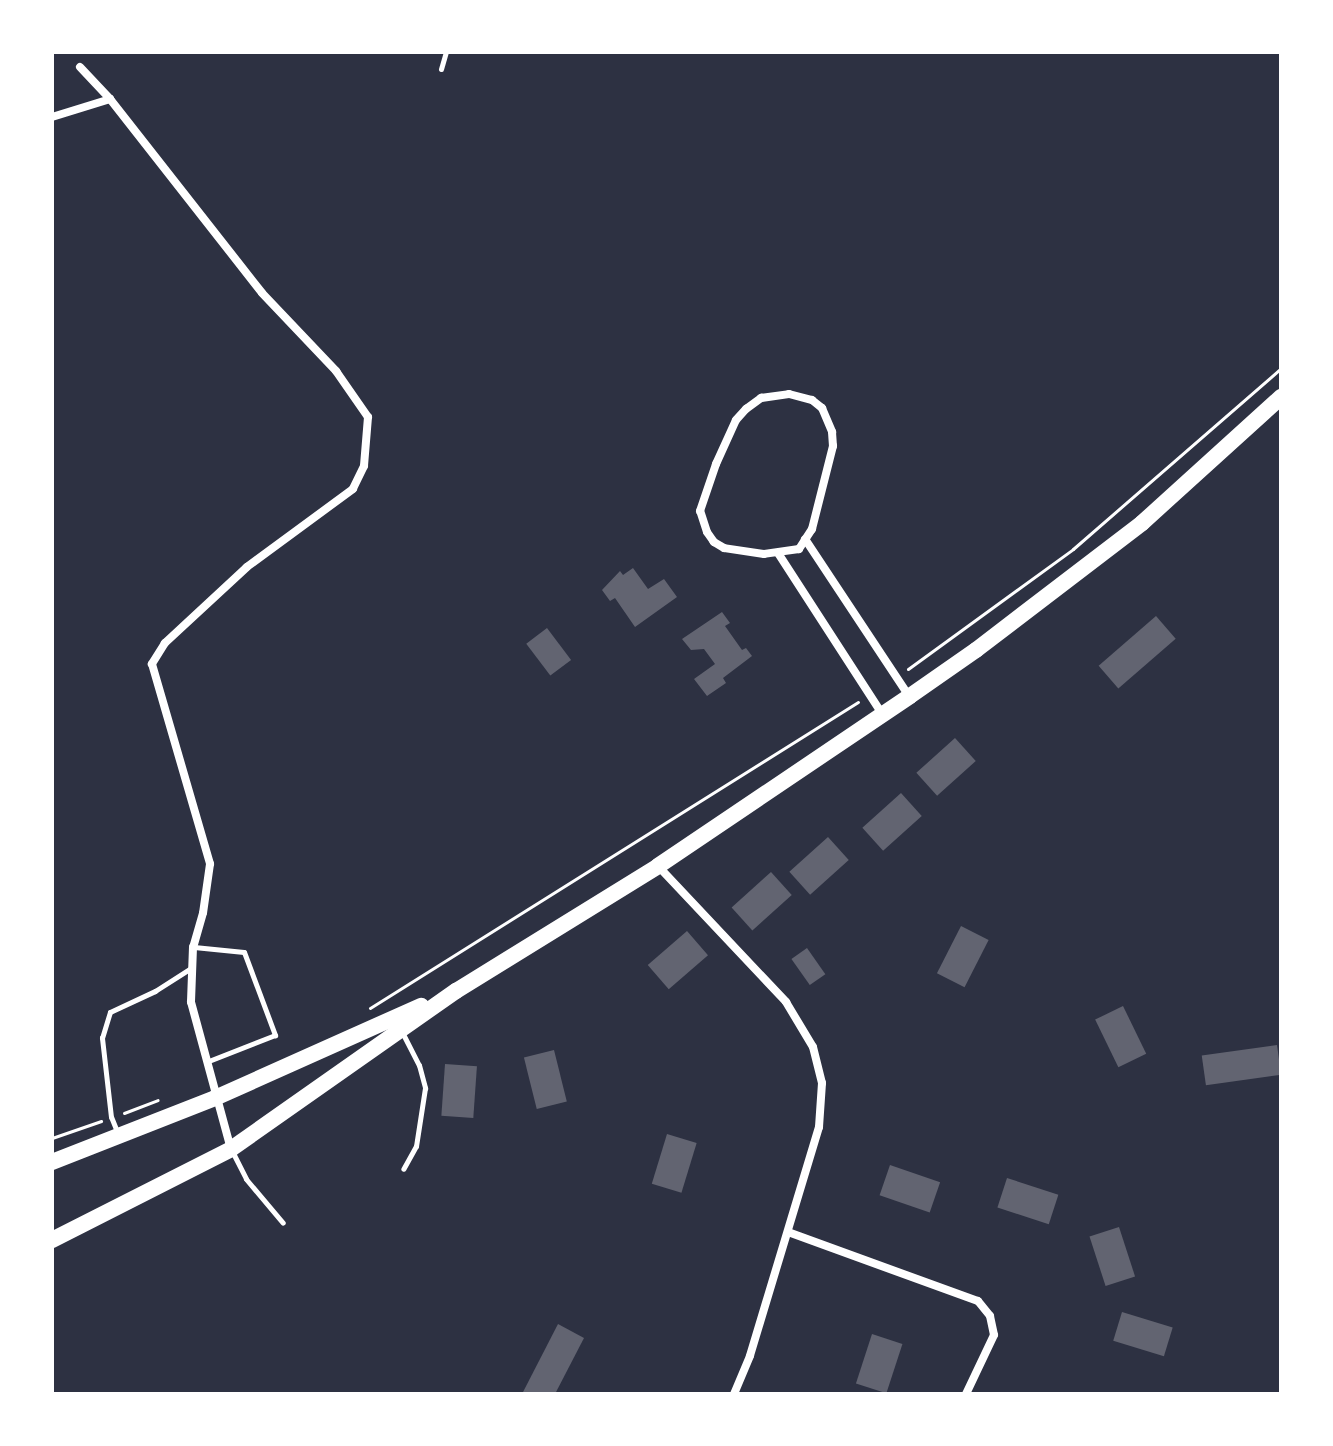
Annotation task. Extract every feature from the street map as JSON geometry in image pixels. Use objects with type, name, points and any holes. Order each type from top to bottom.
[{"type":"main road","points":[[52,1240],[231,1149],[456,991],[658,866],[883,715],[976,650],[1142,523],[1281,397]]},
{"type":"main road","points":[[52,1162],[215,1098],[456,991]]},
{"type":"street","points":[[80,67],[110,99],[262,293],[336,371],[368,417],[368,443],[353,489],[247,567],[165,643],[152,664],[210,864],[203,913],[193,947],[191,1002],[231,1149]]},
{"type":"street","points":[[52,117],[110,99]]},
{"type":"street","points":[[789,394],[812,400],[822,408],[832,432],[830,460],[812,529],[805,539],[799,549],[778,553],[736,551],[714,542],[702,524],[700,511],[703,496],[736,420],[758,400],[771,395],[789,394]]},
{"type":"street","points":[[805,539],[910,696]]},
{"type":"street","points":[[778,553],[883,715]]},
{"type":"street","points":[[658,866],[786,1002],[813,1047],[822,1083],[819,1127],[750,1356],[734,1394]]},
{"type":"street","points":[[788,1232],[978,1301],[990,1316],[994,1335],[966,1394]]},
{"type":"lane","points":[[441,69],[446,52]]},
{"type":"lane","points":[[193,947],[244,952],[275,1035],[206,1062]]},
{"type":"lane","points":[[119,1137],[111,1117],[102,1038],[110,1012],[155,991],[192,967]]},
{"type":"lane","points":[[401,1030],[419,1065],[425,1088],[416,1146],[403,1169]]},
{"type":"lane","points":[[231,1149],[246,1179],[283,1223]]},
{"type":"path","points":[[916,665],[1097,529],[1281,368]]},
{"type":"path","points":[[367,1010],[839,717]]},
{"type":"path","points":[[52,1138],[168,1097]]},
{"type":"building","points":[[633,568],[648,589],[664,579],[677,597],[635,627],[615,598],[610,601],[602,590],[620,571],[623,575]]},
{"type":"building","points":[[722,612],[730,623],[725,626],[742,650],[746,648],[752,656],[723,678],[726,683],[707,696],[694,679],[715,664],[704,649],[691,650],[682,639]]},
{"type":"building","points":[[1156,616],[1176,639],[1118,689],[1099,666]]},
{"type":"building","points":[[547,628],[571,660],[550,676],[526,644]]},
{"type":"building","points":[[955,738],[976,761],[937,796],[916,773]]},
{"type":"building","points":[[901,793],[922,816],[883,851],[862,828]]},
{"type":"building","points":[[828,837],[849,860],[810,895],[789,872]]},
{"type":"building","points":[[771,872],[792,895],[752,931],[732,907]]},
{"type":"building","points":[[961,926],[989,940],[965,987],[937,973]]},
{"type":"building","points":[[687,931],[708,955],[669,989],[648,965]]},
{"type":"building","points":[[807,948],[825,974],[810,985],[791,959]]},
{"type":"building","points":[[1123,1006],[1146,1054],[1118,1067],[1095,1020]]},
{"type":"building","points":[[1277,1045],[1281,1075],[1206,1085],[1202,1056]]},
{"type":"building","points":[[554,1050],[567,1101],[537,1109],[524,1057]]},
{"type":"building","points":[[445,1064],[477,1066],[473,1118],[441,1116]]},
{"type":"building","points":[[667,1134],[697,1143],[681,1193],[652,1184]]},
{"type":"building","points":[[890,1165],[940,1182],[930,1213],[880,1195]]},
{"type":"building","points":[[1007,1178],[1058,1195],[1049,1224],[997,1207]]},
{"type":"building","points":[[1119,1227],[1135,1276],[1106,1286],[1090,1237]]},
{"type":"building","points":[[1122,1312],[1173,1327],[1164,1356],[1113,1341]]},
{"type":"building","points":[[558,1324],[584,1338],[555,1394],[522,1394]]},
{"type":"building","points":[[872,1334],[902,1344],[886,1393],[856,1383]]}]
